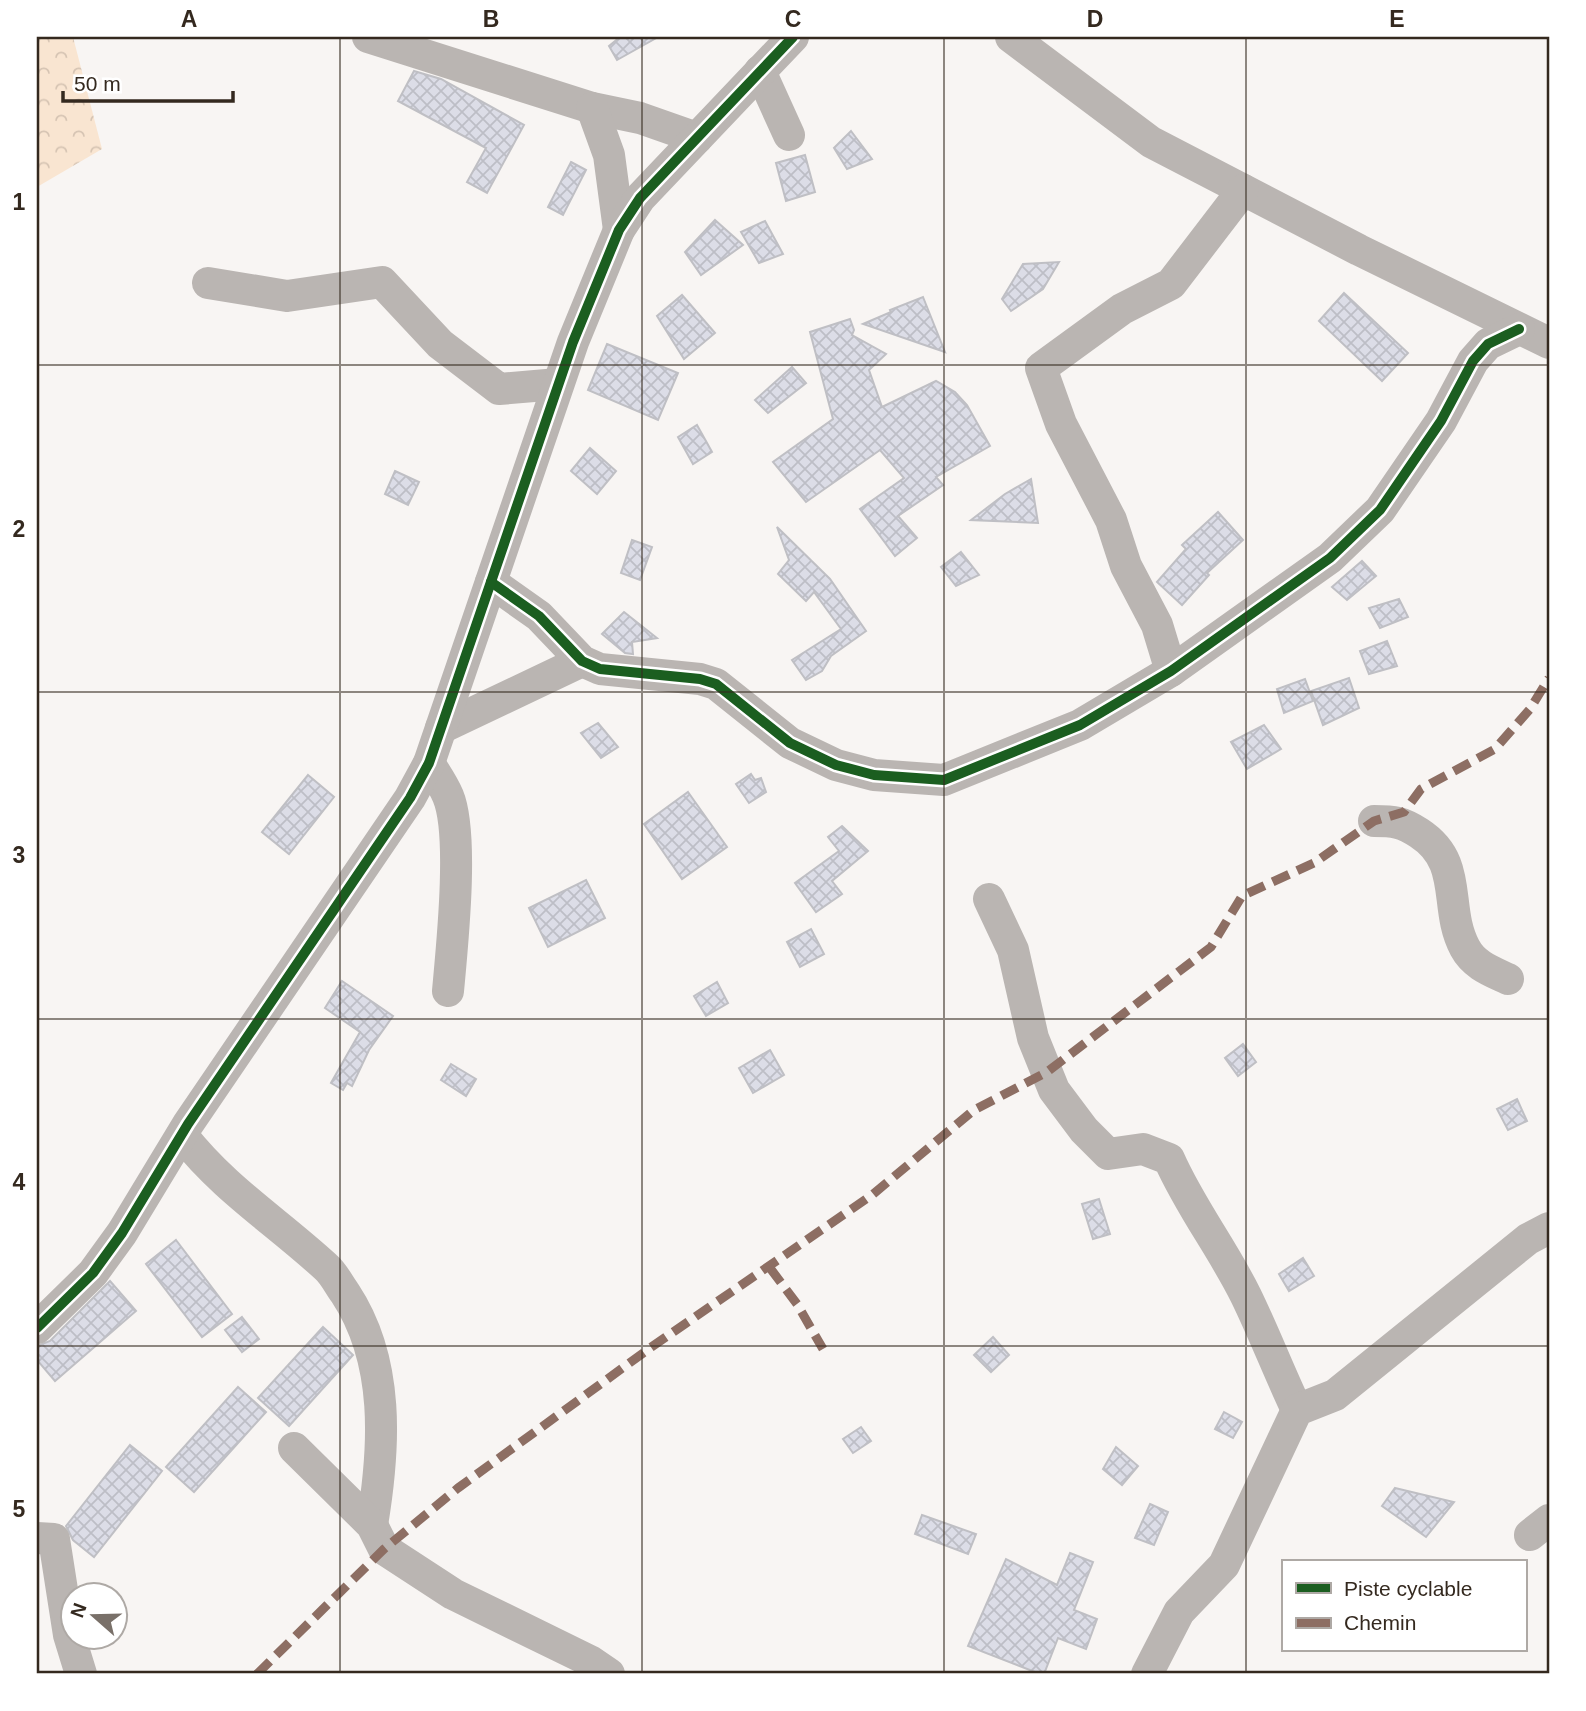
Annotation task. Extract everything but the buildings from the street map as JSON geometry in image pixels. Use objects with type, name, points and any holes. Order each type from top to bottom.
[{"type":"street","points":[[369,37],[592,108],[640,118],[697,138]]},
{"type":"street","points":[[37,1328],[93,1273],[122,1233],[182,1135],[402,809],[429,762],[558,384],[619,230],[640,198],[793,37]]},
{"type":"street","points":[[1011,37],[1151,142],[1549,343]]},
{"type":"street","points":[[761,71],[789,135]]},
{"type":"street","points":[[592,108],[609,155],[619,230]]},
{"type":"street","points":[[1171,671],[1157,625],[1126,566],[1111,520],[1061,424],[1041,368],[1122,309],[1171,284],[1243,190]]},
{"type":"street","points":[[208,283],[287,296],[383,282],[440,344],[499,389],[558,384]]},
{"type":"street","points":[[1482,311],[1489,344]]},
{"type":"street","points":[[491,582],[540,616],[582,661],[600,669],[700,678],[716,684],[790,743],[836,765],[874,775],[944,780],[1080,724],[1171,671],[1330,558],[1380,510],[1441,421],[1473,361],[1489,344],[1519,329]]},
{"type":"street","points":[[441,728],[582,661]]},
{"type":"street","points":[[429,762],[449,798],[455,848],[453,937],[448,991]]},
{"type":"street","points":[[1374,821],[1400,821],[1431,841],[1444,856],[1465,948],[1479,965],[1508,979]]},
{"type":"street","points":[[989,899],[1013,950],[1033,1038],[1054,1090],[1084,1130],[1108,1154],[1143,1149],[1169,1159],[1179,1183],[1211,1232],[1246,1296],[1297,1410]]},
{"type":"street","points":[[182,1135],[206,1166],[233,1192],[329,1270],[369,1338],[383,1438],[372,1525]]},
{"type":"street","points":[[1147,1674],[1179,1612],[1224,1565],[1297,1410],[1335,1395],[1528,1239],[1549,1228]]},
{"type":"street","points":[[294,1448],[372,1525],[384,1549],[453,1594],[590,1661],[609,1674]]},
{"type":"street","points":[[37,1538],[54,1539],[69,1635],[81,1674]]},
{"type":"green space","points":[[37,37],[73,37],[102,149],[37,187]]},
{"type":"marked path","points":[[257,1674],[384,1549],[458,1488],[650,1348],[872,1195],[974,1110],[1047,1072],[1211,947],[1242,896],[1314,863],[1374,821],[1404,812],[1421,789],[1495,749],[1530,709],[1549,678]]},
{"type":"marked path","points":[[770,1268],[797,1304],[823,1349]]},
{"type":"cycle path","points":[[37,1328],[93,1273],[122,1233],[188,1124],[410,798],[429,763],[573,342],[619,230],[640,198],[793,37]]},
{"type":"cycle path","points":[[491,582],[539,616],[582,661],[600,669],[700,679],[716,684],[790,743],[836,765],[874,775],[944,780],[1080,725],[1171,671],[1330,558],[1380,510],[1441,421],[1473,361],[1488,344],[1519,329]]}]
